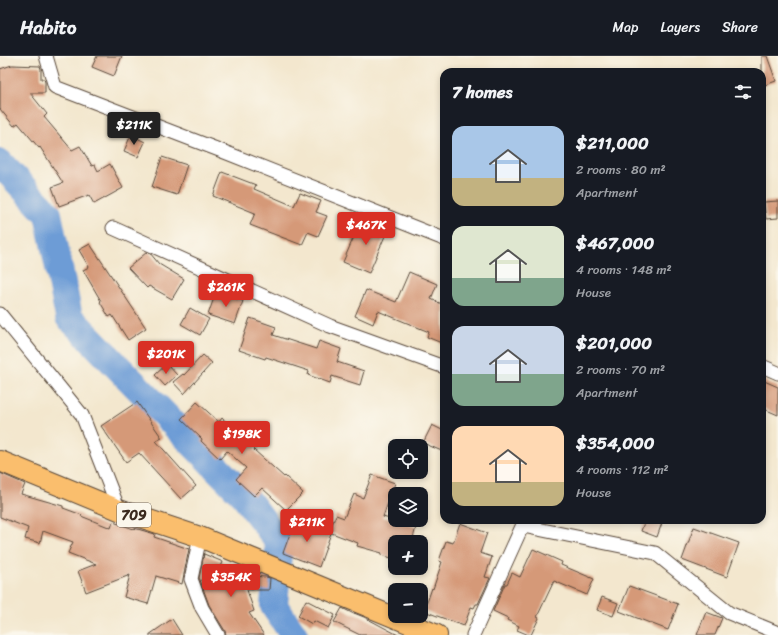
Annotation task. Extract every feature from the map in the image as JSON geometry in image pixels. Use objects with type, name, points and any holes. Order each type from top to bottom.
[{"type":"main road","name":"709","points":[[0,461],[119,510],[200,538],[277,568],[437,635]]},
{"type":"street","points":[[46,56],[55,87],[440,237]]},
{"type":"street","points":[[113,228],[330,326],[440,366]]},
{"type":"street","points":[[0,314],[82,415],[119,510]]},
{"type":"street","points":[[766,368],[778,373]]},
{"type":"street","points":[[474,635],[524,524]]},
{"type":"street","points":[[528,524],[655,553],[729,613],[778,633]]},
{"type":"street","points":[[200,538],[191,579],[202,608],[218,635]]},
{"type":"building","points":[[97,56],[122,56],[114,76],[92,67]]},
{"type":"building","points":[[762,56],[767,56],[776,81],[766,85],[766,68],[762,68]]},
{"type":"building","points":[[12,65],[40,66],[41,79],[44,79],[45,82],[45,93],[30,93],[47,114],[44,117],[72,150],[80,146],[92,166],[95,165],[98,171],[110,164],[123,188],[94,204],[89,195],[59,206],[52,187],[63,183],[40,147],[39,148],[18,123],[14,126],[0,109],[0,69]]},
{"type":"building","points":[[131,135],[145,142],[138,157],[124,151]]},
{"type":"building","points":[[162,157],[187,165],[177,195],[152,187]]},
{"type":"building","points":[[222,172],[256,185],[254,189],[294,206],[300,193],[321,201],[316,212],[327,216],[318,236],[308,232],[302,245],[250,225],[255,213],[213,196]]},
{"type":"building","points":[[778,201],[778,218],[766,219],[766,202]]},
{"type":"building","points":[[362,218],[388,229],[369,273],[343,262]]},
{"type":"building","points":[[90,244],[146,328],[128,340],[112,315],[109,317],[83,270],[89,267],[79,250]]},
{"type":"building","points":[[147,252],[150,253],[159,264],[184,279],[172,299],[149,286],[147,288],[128,268]]},
{"type":"building","points":[[409,272],[437,284],[431,299],[440,303],[440,342],[427,337],[429,332],[378,311],[373,324],[355,316],[366,290],[396,302]]},
{"type":"building","points":[[216,292],[243,301],[235,324],[208,315]]},
{"type":"building","points":[[190,308],[209,319],[200,335],[181,324]]},
{"type":"building","points":[[250,318],[276,327],[273,335],[316,349],[319,341],[341,349],[337,362],[364,371],[360,385],[332,376],[330,383],[308,375],[309,371],[239,350]]},
{"type":"building","points":[[203,355],[212,363],[184,394],[173,382],[183,374],[184,375]]},
{"type":"building","points":[[167,364],[177,375],[165,386],[155,375]]},
{"type":"building","points":[[766,382],[778,387],[778,415],[766,410]]},
{"type":"building","points":[[137,402],[162,438],[156,441],[196,486],[181,499],[139,453],[126,462],[101,426]]},
{"type":"building","points":[[197,402],[219,422],[222,418],[232,427],[237,422],[247,432],[252,427],[265,439],[254,450],[303,493],[286,510],[262,488],[254,496],[236,479],[246,468],[227,451],[220,459],[181,419]]},
{"type":"building","points":[[432,425],[440,429],[440,450],[428,445],[428,439],[425,439]]},
{"type":"building","points":[[0,473],[25,484],[21,494],[63,506],[63,508],[111,528],[113,522],[155,534],[154,537],[189,549],[182,584],[156,576],[148,604],[124,597],[130,575],[86,592],[78,571],[96,564],[68,553],[73,542],[43,531],[40,543],[25,539],[28,528],[0,517]]},
{"type":"building","points":[[372,475],[395,483],[394,487],[388,487],[388,503],[383,517],[388,519],[388,527],[416,527],[414,535],[388,535],[388,557],[381,555],[382,553],[357,546],[358,543],[329,532],[336,515],[344,518],[354,494],[363,498]]},
{"type":"building","points":[[295,520],[331,533],[319,567],[283,553]]},
{"type":"building","points":[[460,524],[487,533],[480,553],[492,557],[485,577],[490,578],[478,604],[476,604],[474,608],[471,607],[464,626],[428,612],[428,600],[442,562],[439,561],[446,541],[453,543]]},
{"type":"building","points":[[644,524],[662,524],[657,537],[641,531]]},
{"type":"building","points":[[694,527],[739,543],[727,577],[682,560]]},
{"type":"building","points":[[533,549],[562,562],[561,565],[594,579],[587,595],[554,581],[537,617],[539,618],[531,635],[529,635],[517,630],[519,626],[507,620],[508,618],[493,611],[505,584],[507,584],[512,573],[520,577]]},
{"type":"building","points":[[204,554],[223,562],[221,567],[225,584],[249,576],[270,578],[269,590],[247,590],[254,611],[249,613],[264,635],[226,635],[209,605],[199,578]]},
{"type":"building","points":[[629,586],[678,604],[668,630],[619,611]]},
{"type":"building","points":[[602,597],[618,603],[613,616],[597,610]]},
{"type":"building","points":[[306,600],[335,615],[328,628],[314,621],[312,624],[298,616]]},
{"type":"building","points":[[342,608],[364,617],[398,635],[360,635],[334,622]]},
{"type":"building","points":[[706,612],[722,618],[715,635],[697,635]]},
{"type":"building","points":[[172,619],[182,635],[149,635]]},
{"type":"waterway","points":[[0,163],[48,214],[69,317],[245,497],[279,542],[274,606],[294,635]]}]
